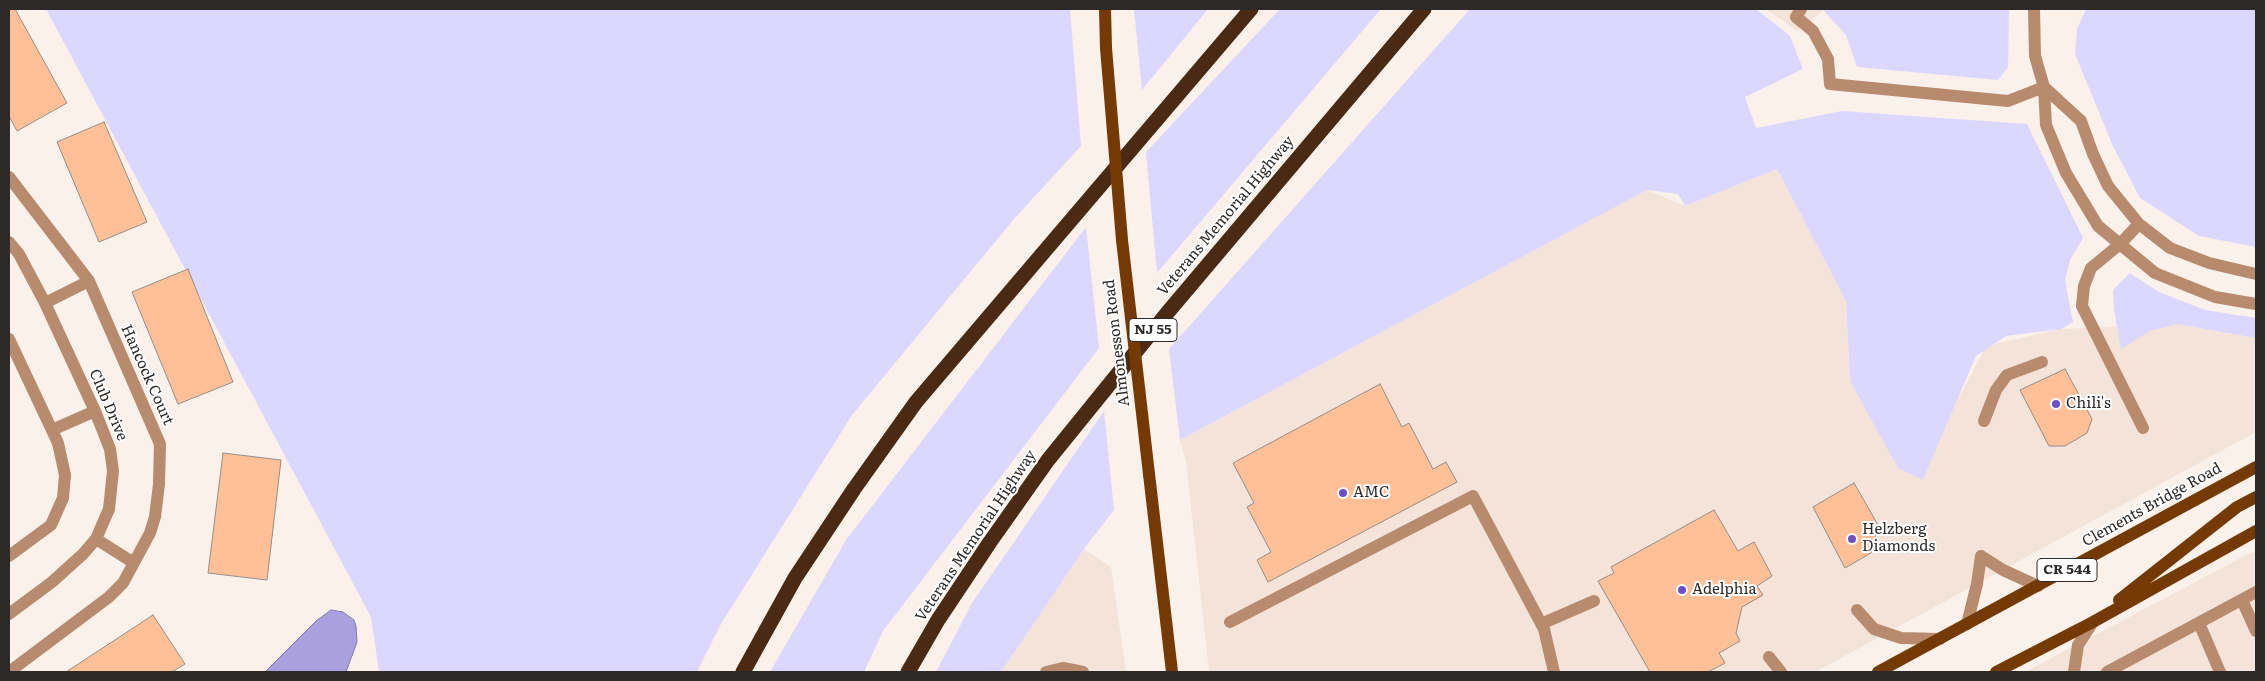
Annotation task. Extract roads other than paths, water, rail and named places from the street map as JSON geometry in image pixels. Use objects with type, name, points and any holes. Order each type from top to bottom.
[{"type":"highway","points":[[743,672],[795,578],[854,489],[916,402],[1251,9]]},
{"type":"highway","name":"Veterans Memorial Highway","points":[[908,672],[938,620],[1048,460],[1168,312],[1424,9]]},
{"type":"main road","name":"Almonesson Road","points":[[1105,9],[1106,48],[1122,240],[1172,672]]},
{"type":"main road","name":"Clements Bridge Road","points":[[1878,672],[2256,467]]},
{"type":"main road","points":[[2093,622],[2237,507],[2256,497]]},
{"type":"main road","points":[[1996,672],[2093,622],[2256,531]]},
{"type":"street","points":[[1785,9],[1799,13],[1812,32],[1828,59],[1830,84],[2008,101],[2044,87]]},
{"type":"street","points":[[2034,9],[2035,56],[2044,87],[2046,125],[2066,173],[2098,226],[2154,273],[2215,297],[2256,304]]},
{"type":"street","points":[[2044,87],[2081,122],[2108,186],[2139,224],[2170,248],[2209,264],[2256,274]]},
{"type":"street","name":"Hancock Court","points":[[9,177],[89,281],[160,444],[160,484],[155,517],[150,533],[123,583],[109,598],[9,672]]},
{"type":"street","points":[[2139,224],[2120,244],[2091,268],[2084,286],[2082,306],[2143,428]]},
{"type":"street","name":"Club Drive","points":[[9,242],[19,254],[45,303],[95,411],[110,449],[113,471],[109,509],[96,539],[84,554],[52,582],[9,614]]},
{"type":"street","points":[[45,303],[89,281]]},
{"type":"street","points":[[9,339],[52,430],[63,459],[65,475],[63,498],[51,525],[9,556]]},
{"type":"street","points":[[1984,421],[1996,390],[2007,375],[2042,362]]},
{"type":"street","points":[[52,430],[95,411]]},
{"type":"street","points":[[1230,622],[1473,496],[1544,629],[1554,672]]},
{"type":"street","points":[[96,539],[134,563]]},
{"type":"street","points":[[1967,624],[1977,584],[1981,556],[2003,570],[2038,586]]},
{"type":"street","points":[[2107,672],[2256,592]]},
{"type":"street","points":[[2242,600],[2256,630]]},
{"type":"street","points":[[1541,624],[1594,601]]},
{"type":"street","points":[[1857,610],[1874,629],[1902,638],[1940,639]]},
{"type":"street","points":[[2074,672],[2078,645],[2093,622]]},
{"type":"street","points":[[2199,623],[2220,672]]},
{"type":"street","points":[[1774,672],[1769,656],[1781,672]]},
{"type":"street","points":[[1046,672],[1063,668],[1083,672]]},
{"type":"place","name":"Chili's","points":[[2056,404]]},
{"type":"place","name":"AMC","points":[[1343,493]]},
{"type":"place","name":"Helzberg Diamonds","points":[[1852,539]]},
{"type":"place","name":"Adelphia","points":[[1682,590]]}]
